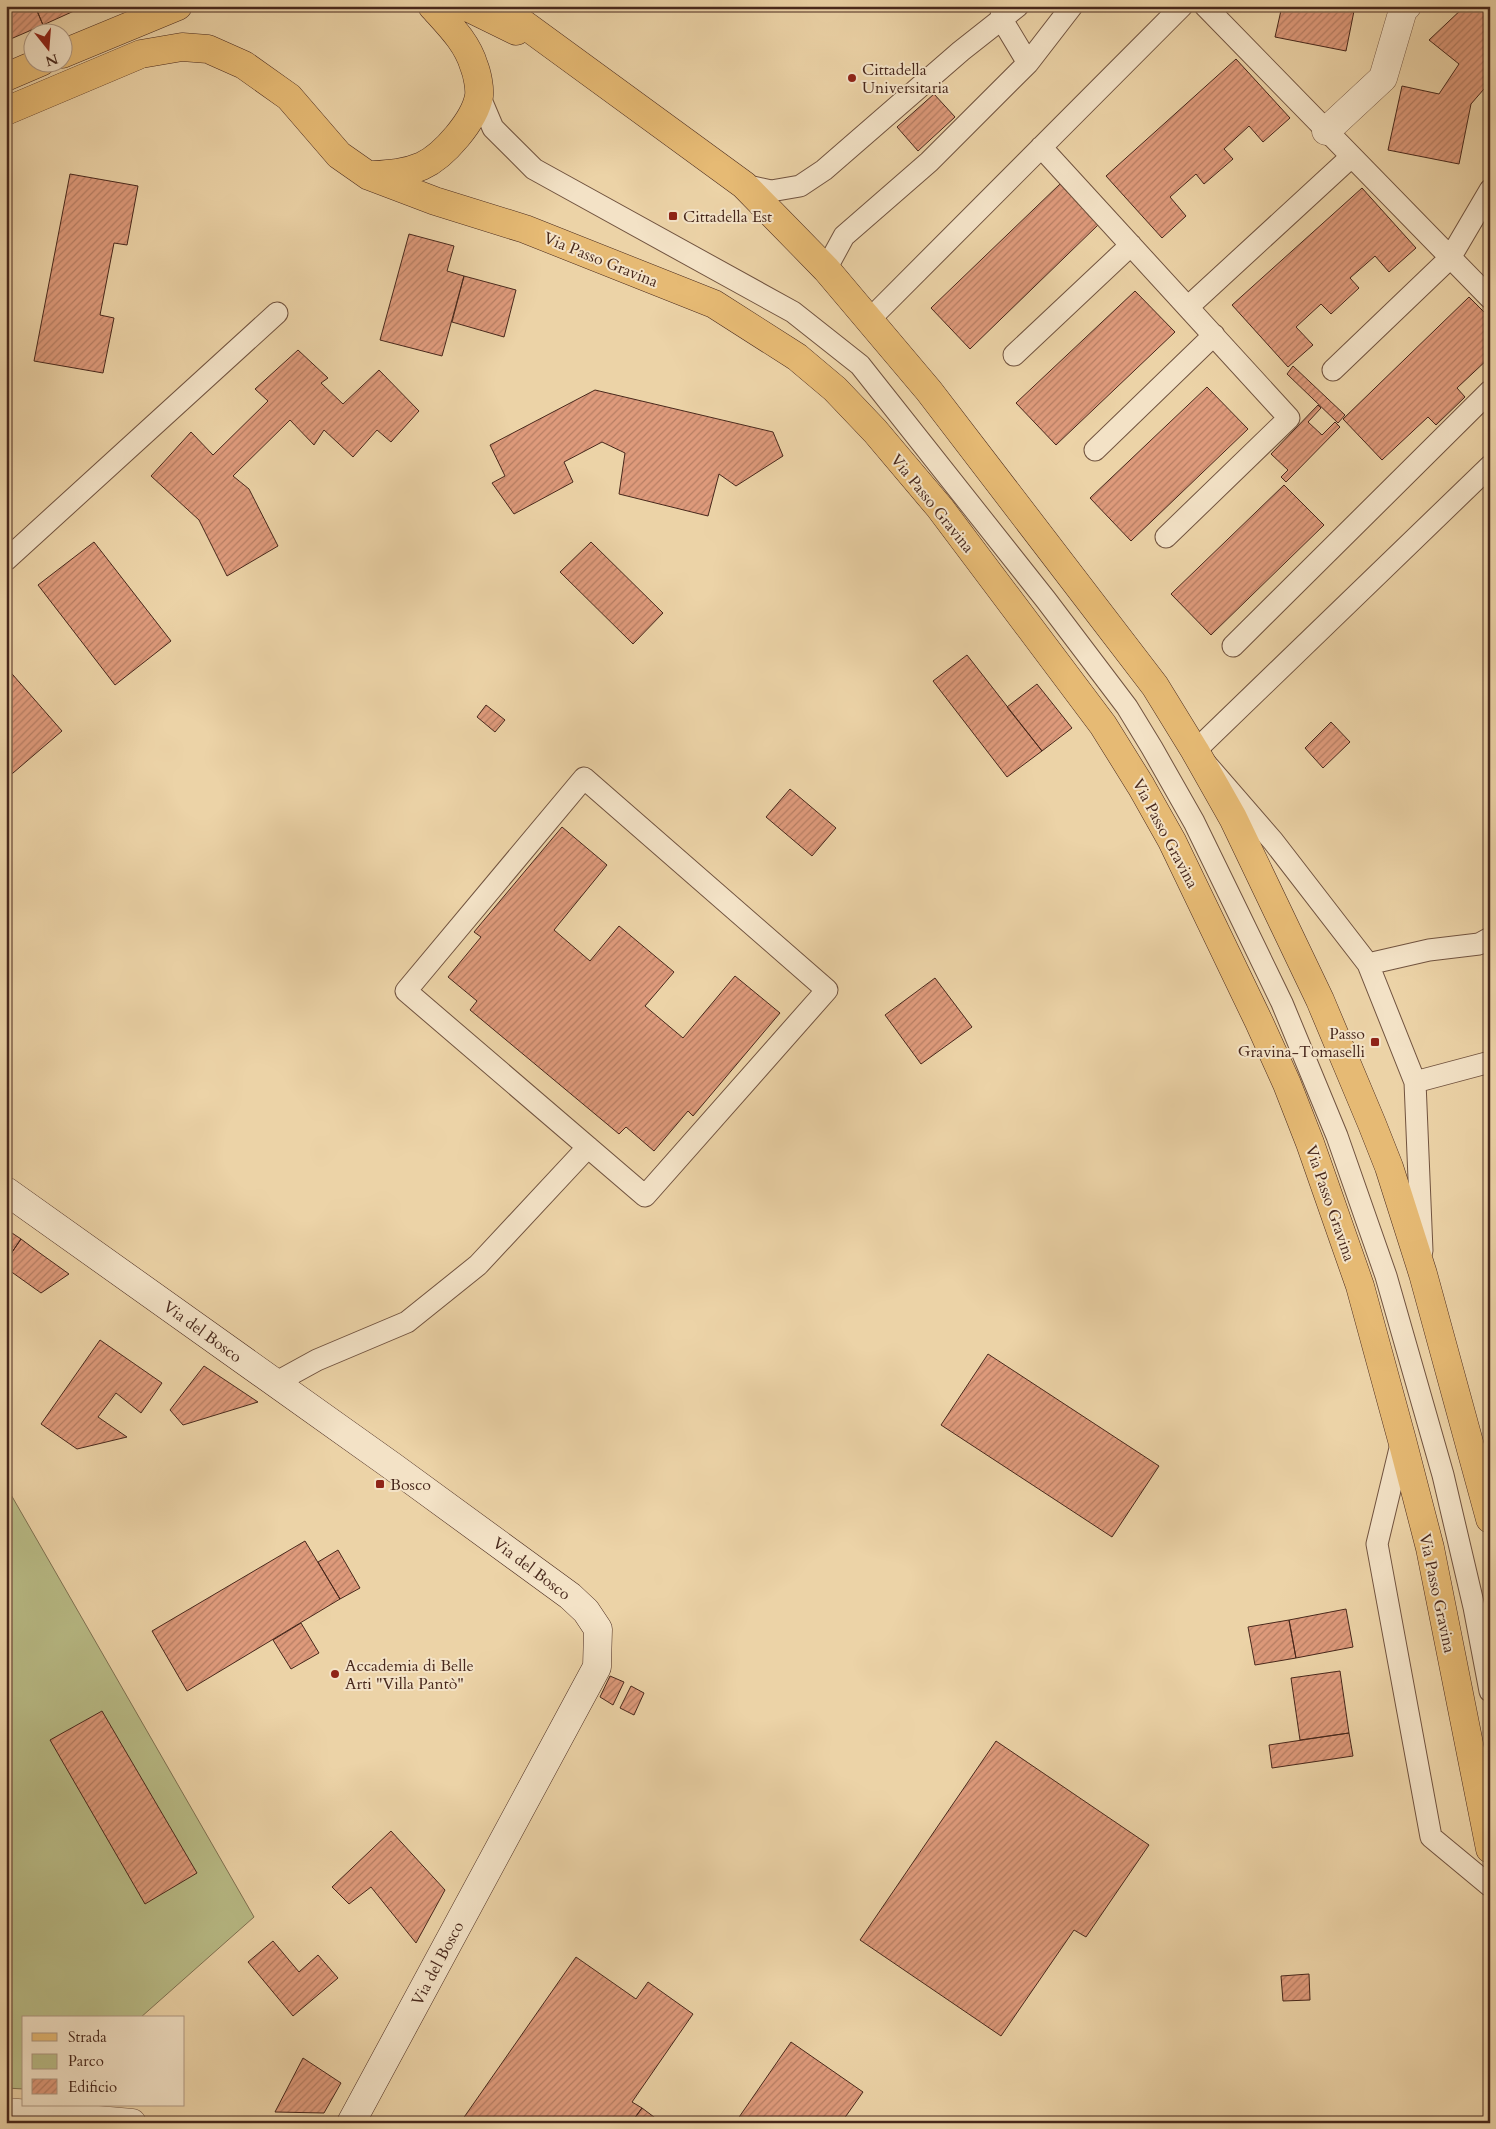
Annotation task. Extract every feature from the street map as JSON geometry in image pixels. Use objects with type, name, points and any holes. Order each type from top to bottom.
[{"type":"main road","points":[[72,50],[178,6]]},
{"type":"main road","points":[[369,176],[402,173],[424,165],[450,144],[470,120],[479,95],[474,65],[463,42],[432,6]]},
{"type":"main road","points":[[465,6],[566,57]]},
{"type":"main road","points":[[499,6],[566,57],[744,185],[826,269],[929,391],[1155,686],[1233,818],[1320,1000],[1389,1167],[1423,1274],[1490,1519]]},
{"type":"main road","points":[[1326,131],[1383,78],[1403,10],[1407,6]]},
{"type":"main road","name":"Via Passo Gravina","points":[[6,111],[140,54],[182,47],[208,49],[244,64],[289,97],[339,155],[369,176],[435,201],[525,229],[714,304],[797,357],[835,389],[875,431],[940,508],[1103,725],[1172,841],[1259,1022],[1310,1143],[1360,1286],[1430,1548],[1490,1849]]},
{"type":"main road","points":[[6,77],[22,70]]},
{"type":"main road","name":"Via del Bosco","points":[[6,1190],[570,1596],[586,1611],[598,1630],[597,1667],[351,2123]]},
{"type":"main road","points":[[6,2112],[132,2123]]},
{"type":"lane","points":[[826,269],[844,236],[929,162],[1028,63],[1072,6]]},
{"type":"lane","points":[[869,320],[1182,6]]},
{"type":"lane","points":[[1204,6],[1490,298]]},
{"type":"lane","points":[[744,185],[771,191],[800,186],[824,170],[1007,10],[1028,63]]},
{"type":"lane","points":[[479,95],[493,128],[534,169],[793,312],[860,365],[1046,600],[1127,707],[1194,822],[1282,1003],[1337,1136],[1386,1276],[1443,1475],[1474,1607],[1490,1691]]},
{"type":"lane","points":[[1041,147],[1289,418],[1166,537]]},
{"type":"lane","points":[[1188,307],[1351,157]]},
{"type":"lane","points":[[1333,370],[1450,258],[1490,190]]},
{"type":"lane","points":[[1014,355],[1131,245]]},
{"type":"lane","points":[[6,560],[277,313]]},
{"type":"lane","points":[[1094,450],[1214,335]]},
{"type":"lane","points":[[1232,646],[1490,392]]},
{"type":"lane","points":[[1423,1274],[1415,1082],[1368,964],[1273,841],[1195,751],[1490,466]]},
{"type":"lane","points":[[584,778],[827,990],[646,1196],[588,1147],[406,991],[584,778]]},
{"type":"lane","points":[[1368,964],[1430,950],[1479,944],[1490,938]]},
{"type":"lane","points":[[1415,1082],[1490,1062]]},
{"type":"lane","points":[[275,1382],[317,1360],[407,1322],[478,1265],[588,1147]]},
{"type":"lane","points":[[1402,1440],[1377,1544],[1431,1837],[1490,1886]]},
{"type":"green space","points":[[6,1486],[254,1917],[142,2016],[22,2016],[22,2089],[6,2088]]},
{"type":"building","points":[[6,6],[35,6],[42,22],[22,22],[22,34],[6,41]]},
{"type":"building","points":[[35,6],[85,6],[50,22],[42,22]]},
{"type":"building","points":[[1282,6],[1355,6],[1346,51],[1275,37]]},
{"type":"building","points":[[1465,6],[1490,6],[1490,82],[1471,104],[1459,164],[1388,150],[1402,86],[1439,94],[1459,64],[1429,40]]},
{"type":"building","points":[[1236,59],[1290,118],[1263,142],[1249,126],[1224,149],[1233,159],[1204,184],[1196,174],[1170,197],[1186,216],[1162,238],[1106,176]]},
{"type":"building","points":[[934,94],[955,117],[918,151],[897,127]]},
{"type":"building","points":[[70,174],[138,186],[127,245],[114,243],[100,315],[114,318],[103,373],[34,361]]},
{"type":"building","points":[[1060,184],[1098,225],[970,349],[931,308]]},
{"type":"building","points":[[1362,188],[1416,248],[1389,272],[1375,256],[1350,278],[1359,288],[1331,314],[1321,304],[1296,327],[1313,345],[1288,367],[1232,305]]},
{"type":"building","points":[[409,234],[454,246],[447,271],[464,276],[442,356],[380,340]]},
{"type":"building","points":[[464,276],[516,290],[504,337],[452,322]]},
{"type":"building","points":[[1135,291],[1175,332],[1056,445],[1016,403]]},
{"type":"building","points":[[1469,297],[1490,318],[1490,357],[1457,388],[1465,397],[1436,425],[1428,417],[1382,460],[1343,419]]},
{"type":"building","points":[[298,350],[328,378],[321,383],[343,404],[379,370],[419,411],[391,442],[377,430],[353,457],[324,430],[314,445],[290,420],[233,476],[249,489],[278,546],[227,576],[199,520],[151,476],[191,432],[213,455],[268,401],[255,389]]},
{"type":"building","points":[[1293,366],[1345,415],[1338,423],[1287,374]]},
{"type":"building","points":[[1207,387],[1248,429],[1131,541],[1090,498]]},
{"type":"building","points":[[595,390],[773,432],[783,456],[736,486],[719,474],[708,516],[619,494],[625,453],[602,442],[564,462],[573,482],[514,514],[492,483],[505,476],[490,445]]},
{"type":"building","points":[[1318,405],[1321,408],[1308,422],[1322,435],[1335,422],[1340,427],[1286,482],[1281,477],[1288,470],[1271,454]]},
{"type":"building","points":[[1284,485],[1324,525],[1211,635],[1171,594]]},
{"type":"building","points":[[94,542],[171,641],[115,685],[38,585]]},
{"type":"building","points":[[591,542],[663,613],[633,644],[560,572]]},
{"type":"building","points":[[967,655],[1042,751],[1007,777],[933,681]]},
{"type":"building","points":[[6,667],[62,731],[6,779]]},
{"type":"building","points":[[1037,684],[1072,728],[1042,751],[1007,707]]},
{"type":"building","points":[[486,705],[505,720],[495,732],[477,717]]},
{"type":"building","points":[[1331,722],[1350,742],[1323,768],[1305,748]]},
{"type":"building","points":[[790,789],[836,828],[812,856],[766,817]]},
{"type":"building","points":[[562,827],[607,865],[554,930],[590,961],[619,926],[674,972],[645,1006],[683,1038],[735,976],[780,1013],[693,1116],[688,1111],[654,1151],[626,1127],[619,1134],[470,1010],[477,1001],[448,977],[481,937],[474,932]]},
{"type":"building","points":[[935,978],[972,1027],[921,1064],[885,1015]]},
{"type":"building","points":[[6,1229],[21,1239],[6,1261]]},
{"type":"building","points":[[21,1239],[69,1274],[41,1293],[6,1268],[6,1261]]},
{"type":"building","points":[[100,1340],[162,1383],[141,1413],[116,1393],[98,1417],[127,1437],[77,1449],[41,1424]]},
{"type":"building","points":[[988,1354],[1159,1466],[1112,1537],[941,1425]]},
{"type":"building","points":[[204,1366],[258,1402],[183,1425],[170,1410]]},
{"type":"building","points":[[305,1541],[340,1599],[187,1691],[152,1631]]},
{"type":"building","points":[[338,1550],[360,1588],[340,1599],[318,1562]]},
{"type":"building","points":[[1346,1609],[1353,1647],[1296,1658],[1289,1620]]},
{"type":"building","points":[[1289,1620],[1296,1658],[1255,1665],[1248,1627]]},
{"type":"building","points":[[301,1623],[319,1653],[291,1669],[273,1640]]},
{"type":"building","points":[[1340,1671],[1349,1733],[1300,1740],[1291,1678]]},
{"type":"building","points":[[610,1676],[624,1682],[613,1705],[600,1697]]},
{"type":"building","points":[[631,1686],[644,1693],[634,1715],[620,1708]]},
{"type":"building","points":[[102,1711],[197,1873],[145,1904],[50,1740]]},
{"type":"building","points":[[1349,1733],[1353,1756],[1272,1768],[1269,1745]]},
{"type":"building","points":[[996,1741],[1149,1845],[1086,1937],[1074,1930],[1001,2036],[860,1940]]},
{"type":"building","points":[[391,1831],[445,1890],[416,1943],[371,1887],[349,1904],[332,1887]]},
{"type":"building","points":[[273,1941],[299,1972],[318,1955],[338,1978],[293,2016],[248,1962]]},
{"type":"building","points":[[576,1957],[636,1999],[648,1982],[693,2014],[632,2102],[642,2108],[631,2123],[460,2123]]},
{"type":"building","points":[[1309,1974],[1310,2000],[1283,2001],[1281,1976]]},
{"type":"building","points":[[791,2042],[863,2092],[841,2123],[735,2123]]},
{"type":"building","points":[[303,2058],[341,2083],[324,2113],[275,2112]]},
{"type":"building","points":[[642,2108],[662,2123],[631,2123]]},
{"type":"place","name":"Cittadella Universitaria","points":[[852,78]]},
{"type":"place","name":"Cittadella Est","points":[[673,216]]},
{"type":"place","name":"Passo Gravina-Tomaselli","points":[[1375,1042]]},
{"type":"place","name":"Bosco","points":[[380,1484]]},
{"type":"place","name":"Accademia di Belle Arti \"Villa Pantò\"","points":[[335,1674]]}]
